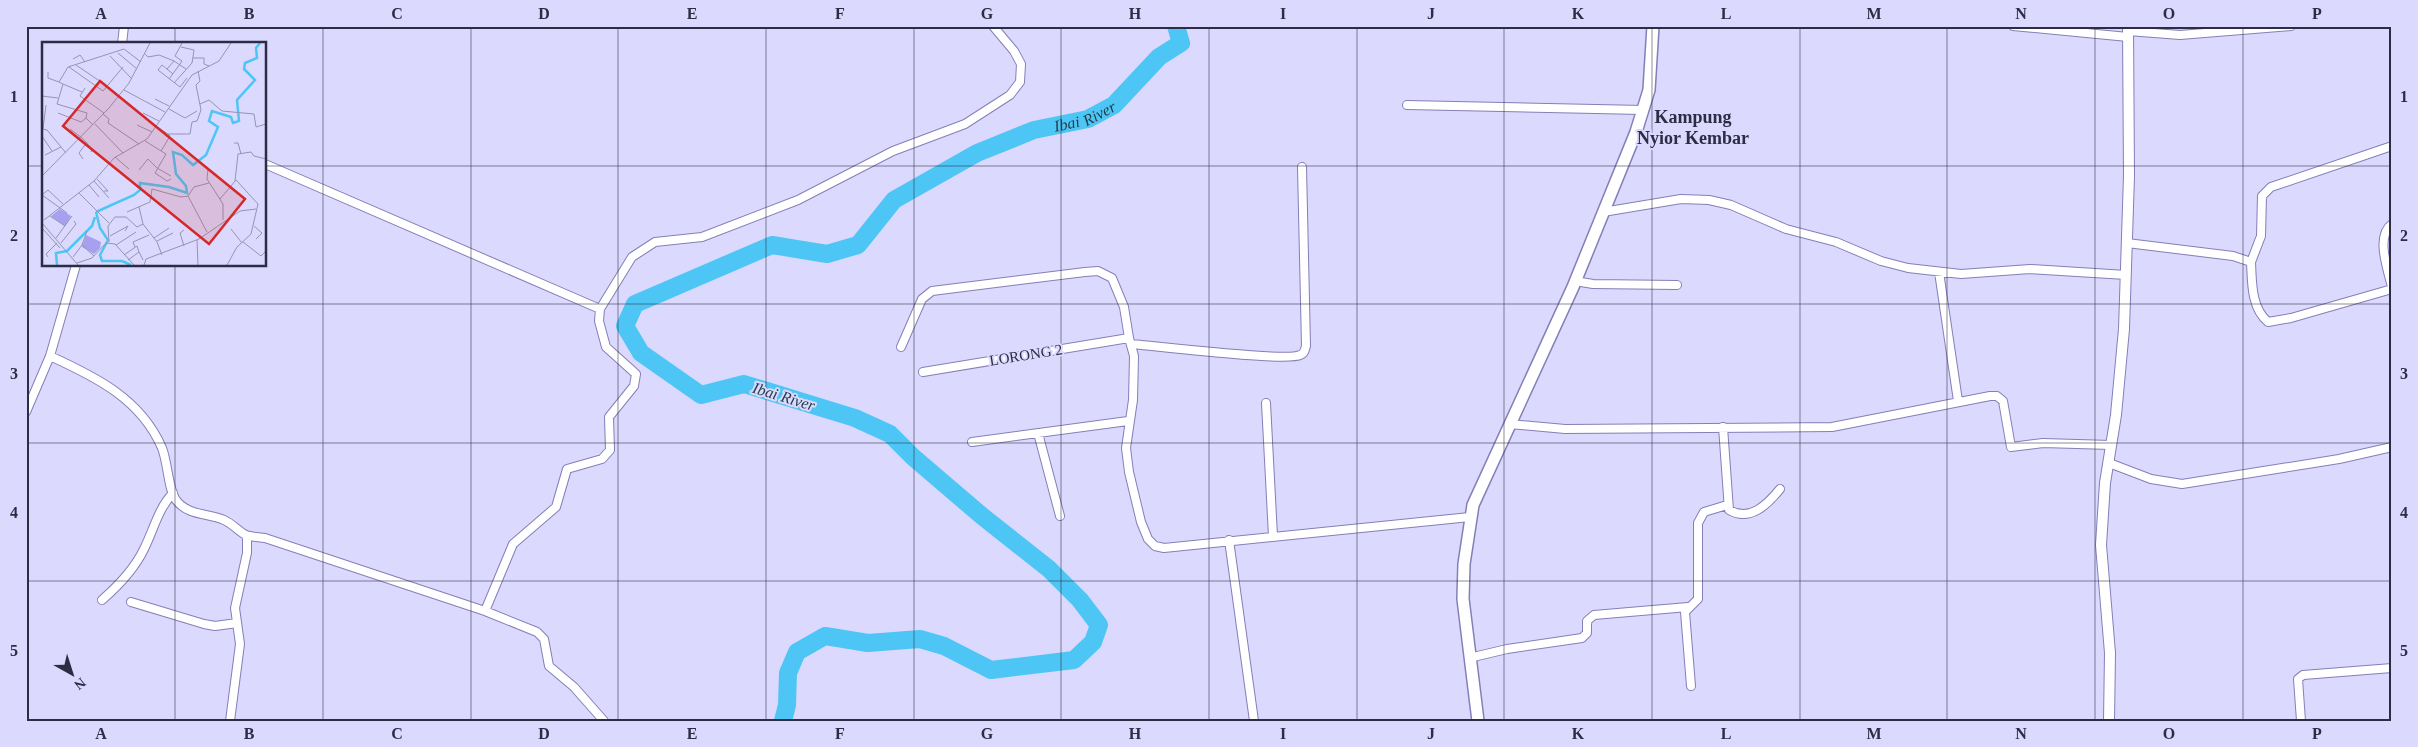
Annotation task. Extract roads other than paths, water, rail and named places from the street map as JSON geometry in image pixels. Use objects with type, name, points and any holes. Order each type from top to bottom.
[{"type":"main road","points":[[1478,721],[1469,658],[1463,577],[1470,517],[1478,491],[1575,281],[1643,110],[1650,84],[1653,26]]},
{"type":"street","points":[[122,42],[124,26]]},
{"type":"street","points":[[485,611],[513,544],[556,507],[567,469],[602,459],[610,450],[609,417],[634,386],[636,374],[606,347],[600,330],[600,309],[628,263],[643,248],[655,242],[702,237],[798,200],[894,151],[965,124],[1010,95],[1020,82],[1022,69],[1014,51],[992,26]]},
{"type":"street","points":[[2013,26],[2038,30],[2047,28],[2180,35],[2291,26]]},
{"type":"street","points":[[2109,721],[2110,653],[2101,546],[2103,500],[2123,347],[2129,176],[2128,32]]},
{"type":"street","points":[[1407,104],[1643,110]]},
{"type":"street","points":[[2392,146],[2271,187],[2265,191],[2262,196],[2261,236],[2251,262],[2255,303],[2264,318],[2268,322],[2291,318],[2392,288],[2384,243],[2384,234],[2392,224]]},
{"type":"street","points":[[266,164],[600,309]]},
{"type":"street","name":"LORONG 2","points":[[923,372],[1130,341],[1273,357],[1298,356],[1302,354],[1306,346],[1302,167]]},
{"type":"street","points":[[1603,212],[1681,199],[1716,201],[1786,230],[1836,242],[1881,261],[1908,268],[1939,272],[1990,274],[2030,270],[2126,275]]},
{"type":"street","points":[[2127,243],[2233,256],[2251,262]]},
{"type":"street","points":[[26,412],[50,356],[76,266]]},
{"type":"street","points":[[902,347],[924,297],[932,291],[1098,271],[1112,278],[1118,288],[1124,307],[1134,356],[1133,400],[1128,421],[1126,448],[1129,472],[1141,522],[1148,539],[1155,546],[1164,548],[1470,517]]},
{"type":"street","points":[[1939,272],[1958,401]]},
{"type":"street","points":[[1575,281],[1593,284],[1677,285]]},
{"type":"street","points":[[50,356],[91,375],[115,390],[146,419],[162,448],[172,493],[182,507],[200,514],[222,519],[233,524],[247,536],[265,538],[485,611],[541,635],[545,643],[549,666],[574,687],[604,721]]},
{"type":"street","points":[[1508,424],[1565,430],[1832,427],[1990,396],[2001,398],[2005,407],[2011,447],[2043,443],[2111,445]]},
{"type":"street","points":[[1266,403],[1273,536]]},
{"type":"street","points":[[972,442],[1128,421]]},
{"type":"street","points":[[1723,427],[1727,505],[1729,510],[1735,513],[1752,513],[1769,503],[1780,489]]},
{"type":"street","points":[[1038,433],[1060,516]]},
{"type":"street","points":[[2109,462],[2151,479],[2182,484],[2339,458],[2392,447]]},
{"type":"street","points":[[102,600],[118,586],[144,551],[163,504],[172,493]]},
{"type":"street","points":[[1691,686],[1685,612],[1698,599],[1700,516],[1704,512],[1727,505]]},
{"type":"street","points":[[230,721],[240,644],[235,608],[247,553],[247,536]]},
{"type":"street","points":[[1229,540],[1254,721]]},
{"type":"street","points":[[131,602],[204,624],[215,626],[237,623]]},
{"type":"street","points":[[1469,658],[1507,649],[1582,638],[1586,633],[1587,620],[1594,614],[1688,607]]},
{"type":"street","points":[[2301,721],[2298,679],[2303,675],[2392,668]]},
{"type":"waterway","name":"Ibai River","points":[[783,721],[787,705],[788,673],[797,652],[825,636],[868,643],[920,639],[944,646],[991,670],[1074,660],[1093,642],[1099,625],[1080,600],[1049,569],[982,516],[913,457],[890,434],[855,418],[744,384],[701,395],[641,353],[625,326],[635,304],[772,245],[827,254],[858,245],[894,200],[977,153],[1034,130],[1088,119],[1114,105],[1159,57],[1181,43],[1176,26]]},
{"type":"district","name":"Kampung Nyior Kembar","points":[[1693,127]]}]
